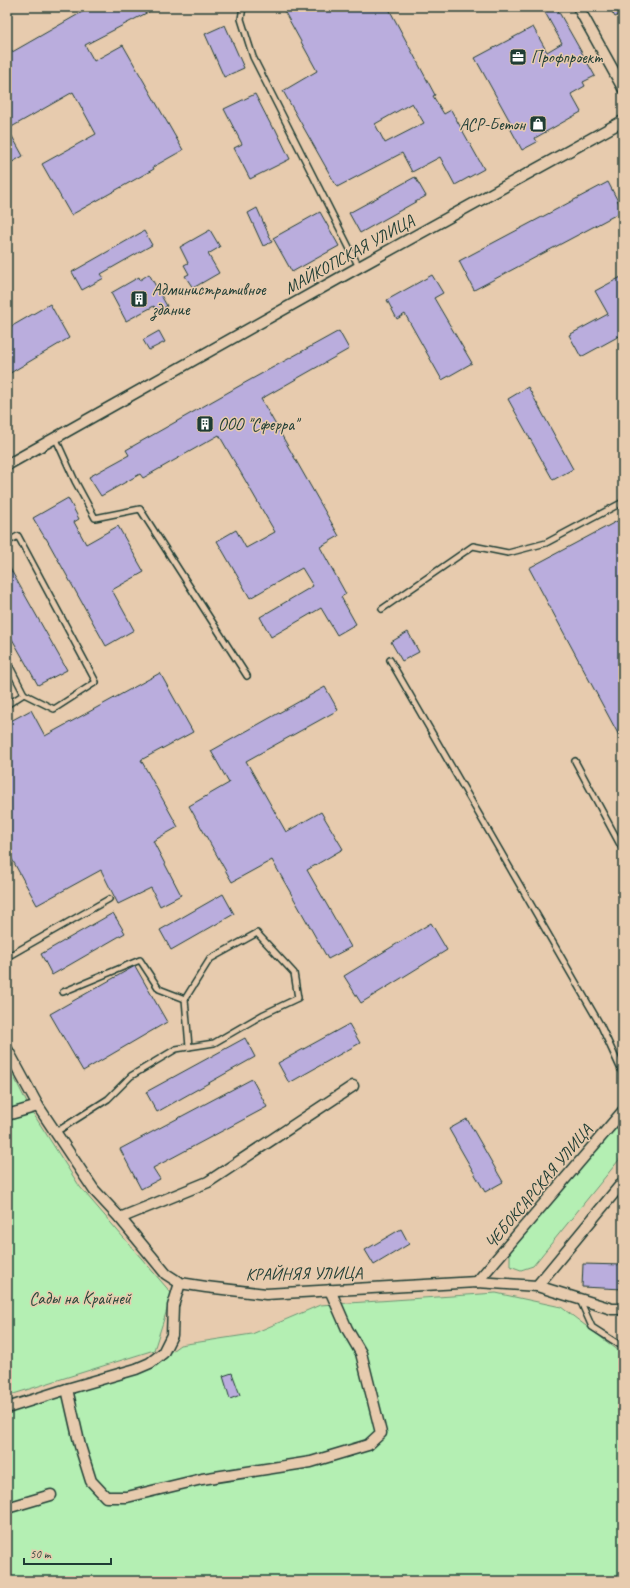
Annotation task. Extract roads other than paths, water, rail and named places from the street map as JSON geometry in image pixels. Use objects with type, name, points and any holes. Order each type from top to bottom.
[{"type":"street","points":[[578,7],[623,88]]},
{"type":"street","name":"МАЙКОПСКАЯ УЛИЦА","points":[[7,464],[359,266],[623,121]]},
{"type":"street","name":"КРАЙНЯЯ УЛИЦА","points":[[7,1049],[38,1106],[94,1190],[120,1218],[166,1274],[180,1283],[266,1294],[477,1282],[538,1286],[612,1309],[623,1309]]},
{"type":"street","points":[[120,1218],[208,1182],[353,1086]]},
{"type":"street","points":[[7,1115],[38,1106]]},
{"type":"street","name":"ЧЕБОКСАРСКАЯ УЛИЦА","points":[[477,1282],[623,1110]]},
{"type":"street","points":[[538,1286],[623,1182]]},
{"type":"street","points":[[7,1408],[67,1388],[136,1369],[150,1363],[163,1353],[172,1335],[172,1306],[180,1283]]},
{"type":"street","points":[[67,1388],[80,1446],[91,1482],[106,1497],[127,1497],[202,1479],[311,1462],[368,1445],[381,1433],[361,1353],[347,1329],[330,1290]]},
{"type":"street","points":[[7,1508],[51,1495]]},
{"type":"lane","points":[[243,7],[241,19],[253,56],[359,266]]},
{"type":"lane","points":[[55,438],[75,481],[96,518],[140,510],[247,676]]},
{"type":"lane","points":[[382,609],[473,546],[508,553],[546,543],[623,502]]},
{"type":"lane","points":[[7,542],[18,536],[96,682],[54,709],[24,694],[7,661]]},
{"type":"lane","points":[[390,660],[601,1026],[623,1074]]},
{"type":"lane","points":[[7,705],[24,694]]},
{"type":"lane","points":[[575,761],[623,850]]},
{"type":"lane","points":[[7,957],[109,899]]},
{"type":"lane","points":[[56,1132],[108,1099],[131,1076],[176,1049],[189,1047],[214,1042],[264,1014],[298,998],[294,973],[257,934],[210,959],[185,999],[189,1047]]},
{"type":"lane","points":[[63,992],[140,960],[160,989],[185,999]]},
{"type":"lane","points":[[579,1299],[592,1327],[623,1347]]},
{"type":"place","name":"Профпроект","points":[[518,57]]},
{"type":"place","name":"АСР-Бетон","points":[[538,124]]},
{"type":"place","name":"Административное здание","points":[[139,299]]},
{"type":"place","name":"ООО \"Сферра\"","points":[[205,424]]},
{"type":"park label","name":"Сады на Крайней","points":[[80,1298]]}]
